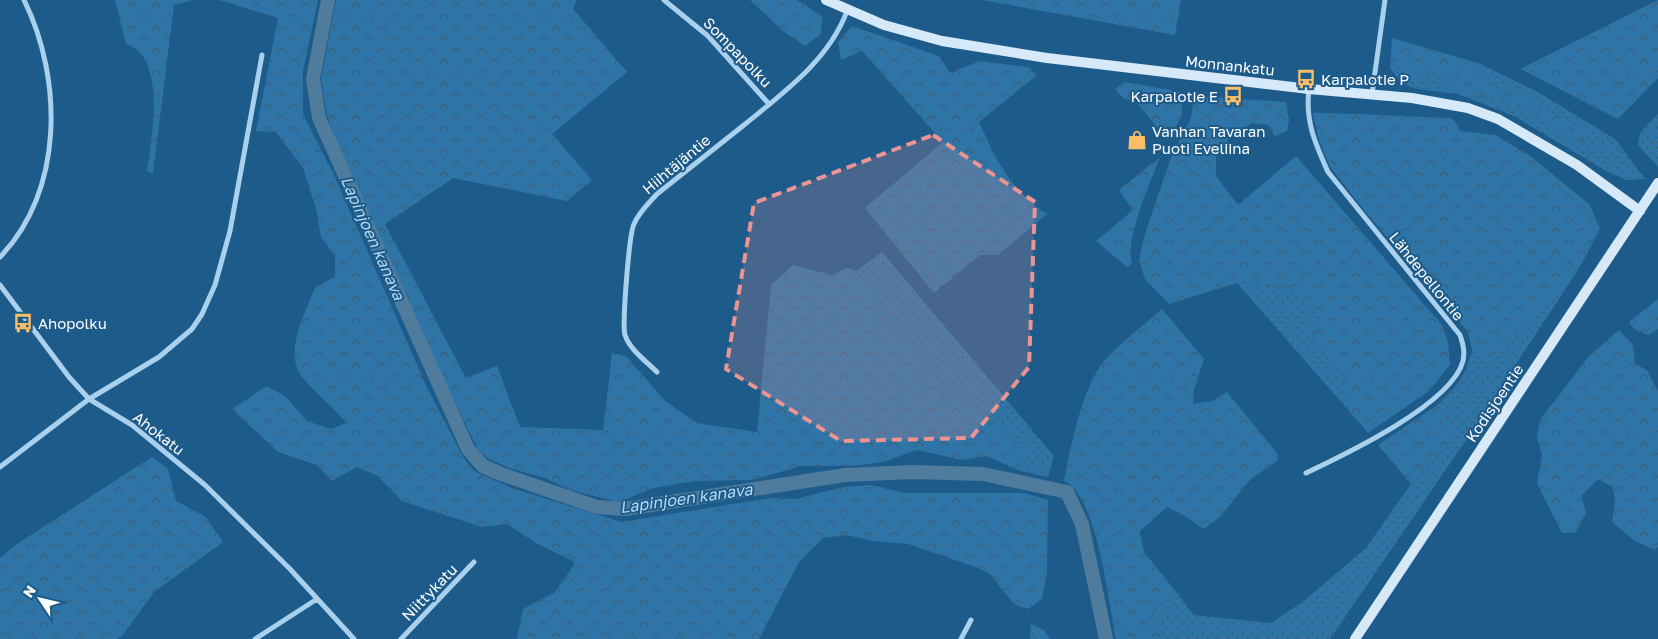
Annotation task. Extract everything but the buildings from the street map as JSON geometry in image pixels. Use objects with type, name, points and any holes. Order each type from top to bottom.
[{"type":"main road","name":"Monnankatu","points":[[826,0],[847,11],[884,25],[942,41],[1056,59],[1309,89],[1440,102],[1468,108],[1498,119],[1577,165],[1640,211]]},
{"type":"main road","name":"Kodisjoentie","points":[[1355,639],[1658,184]]},
{"type":"street","points":[[0,257],[22,230],[41,188],[48,159],[51,112],[48,73],[42,47],[24,0]]},
{"type":"street","name":"Sompapolku","points":[[664,0],[708,36],[769,104]]},
{"type":"street","points":[[1372,94],[1385,0]]},
{"type":"street","name":"Hiihtäjäntie","points":[[657,372],[631,348],[624,333],[625,300],[633,225],[644,208],[657,194],[769,104],[815,62],[843,22],[847,11]]},
{"type":"street","points":[[0,467],[89,399],[166,352],[192,330],[208,304],[230,231],[262,55]]},
{"type":"street","name":"Lähdepellontie","points":[[1306,473],[1367,444],[1410,416],[1453,377],[1462,363],[1464,350],[1460,335],[1328,172],[1317,148],[1307,109],[1309,89]]},
{"type":"street","name":"Ahokatu","points":[[0,285],[69,377],[89,399],[132,425],[205,485],[354,639]]},
{"type":"street","name":"Niittykatu","points":[[401,639],[474,562]]},
{"type":"street","points":[[255,639],[317,599]]},
{"type":"street","points":[[961,639],[971,620]]},
{"type":"highlighted area","points":[[933,135],[1035,202],[1029,367],[971,438],[841,441],[726,369],[754,203]]},
{"type":"green space","points":[[115,0],[193,0],[174,5],[153,174],[147,171],[152,139],[154,100],[152,81],[147,64],[139,52],[126,44]]},
{"type":"green space","points":[[219,0],[318,0],[303,71],[303,114],[334,175],[426,385],[463,457],[474,471],[512,488],[621,522],[771,498],[796,499],[843,487],[871,485],[904,493],[1024,493],[1048,500],[1047,572],[1042,599],[1028,609],[1014,604],[989,573],[973,566],[908,544],[873,541],[847,535],[823,538],[799,562],[759,639],[517,639],[523,609],[555,592],[574,565],[573,561],[536,543],[507,524],[482,527],[402,501],[378,476],[357,467],[332,481],[317,465],[278,452],[232,409],[267,386],[286,397],[307,421],[331,429],[346,423],[303,378],[297,368],[295,357],[298,333],[315,287],[335,277],[335,256],[321,237],[316,208],[303,168],[276,132],[256,131],[278,18]]},
{"type":"green space","points":[[336,0],[577,0],[573,9],[627,72],[552,134],[592,180],[567,201],[453,178],[385,224],[466,378],[497,366],[520,427],[603,430],[612,353],[626,356],[665,401],[697,423],[757,432],[771,285],[793,265],[831,275],[847,268],[857,271],[880,301],[894,324],[909,336],[925,371],[945,396],[977,410],[1025,449],[1020,471],[987,456],[962,460],[917,450],[883,462],[852,466],[801,466],[752,480],[696,481],[653,488],[619,502],[570,490],[545,478],[509,468],[489,459],[479,451],[449,392],[353,183],[327,116],[321,80]]},
{"type":"green space","points":[[750,0],[797,0],[823,17],[820,35],[805,46],[784,32]]},
{"type":"green space","points":[[982,0],[1181,0],[1175,35]]},
{"type":"green space","points":[[1658,0],[1658,78],[1618,119],[1520,69]]},
{"type":"green space","points":[[852,26],[939,56],[950,73],[980,61],[1028,67],[1037,75],[979,122],[991,149],[1014,185],[1024,196],[1047,214],[998,255],[980,255],[934,293],[865,208],[943,142],[862,51],[841,60],[838,42]]},
{"type":"green space","points":[[1392,38],[1478,63],[1467,75],[1500,79],[1495,87],[1536,99],[1545,110],[1578,124],[1588,141],[1573,142],[1545,125],[1534,111],[1504,100],[1441,92],[1465,75],[1419,77],[1402,69],[1397,59],[1390,68]]},
{"type":"green space","points":[[1397,59],[1466,75],[1441,92],[1418,89],[1401,81],[1390,68]]},
{"type":"green space","points":[[1478,63],[1536,91],[1615,139],[1645,179],[1626,180],[1606,171],[1514,116],[1458,94],[1504,100],[1534,111],[1545,125],[1578,124],[1545,110],[1536,99],[1495,87],[1499,80],[1466,75]]},
{"type":"green space","points":[[1125,82],[1181,92],[1182,115],[1168,140],[1135,101],[1123,98],[1115,89]]},
{"type":"green space","points":[[1194,96],[1286,102],[1289,120],[1287,131],[1275,136],[1268,125],[1252,123],[1231,137],[1216,155],[1216,176],[1238,205],[1296,156],[1442,325],[1448,342],[1450,365],[1429,391],[1368,433],[1349,411],[1344,378],[1311,336],[1324,317],[1290,287],[1237,283],[1169,304],[1145,279],[1139,261],[1144,237],[1170,160],[1191,118]]},
{"type":"green space","points":[[1313,113],[1453,118],[1460,131],[1495,135],[1529,155],[1590,205],[1600,229],[1581,265],[1491,359],[1472,351],[1468,332],[1363,209],[1329,165],[1318,137]]},
{"type":"green space","points":[[1658,114],[1658,167],[1638,145],[1640,133]]},
{"type":"green space","points":[[1160,157],[1135,226],[1131,253],[1132,264],[1127,267],[1096,241],[1133,210],[1119,190]]},
{"type":"green space","points":[[882,252],[1054,456],[1048,477],[1020,471],[1024,449],[977,410],[945,396],[925,371],[909,336],[894,324],[880,301],[857,271]]},
{"type":"green space","points":[[1581,265],[1477,424],[1330,639],[1166,639],[1154,622],[1157,599],[1170,601],[1177,593],[1194,615],[1271,623],[1304,601],[1366,548],[1411,484],[1451,441],[1436,406],[1459,382],[1472,351],[1491,358]]},
{"type":"green space","points":[[1237,283],[1290,287],[1325,317],[1311,336],[1344,378],[1349,411]]},
{"type":"green space","points":[[1658,299],[1658,329],[1648,335],[1634,329],[1629,322]]},
{"type":"green space","points":[[1162,309],[1204,359],[1194,390],[1193,404],[1212,401],[1227,392],[1277,453],[1278,460],[1249,481],[1221,516],[1204,529],[1167,507],[1140,531],[1144,552],[1177,593],[1170,601],[1157,599],[1154,622],[1166,639],[1116,639],[1100,552],[1093,528],[1085,506],[1075,490],[1064,481],[1078,418],[1096,372],[1118,347]]},
{"type":"green space","points":[[1619,330],[1633,345],[1635,364],[1647,370],[1658,391],[1658,547],[1654,550],[1635,541],[1612,522],[1615,501],[1613,487],[1598,479],[1581,496],[1586,513],[1575,533],[1562,533],[1537,483],[1542,455],[1537,438],[1540,420],[1589,356]]},
{"type":"green space","points":[[1436,406],[1452,440],[1411,484],[1378,445]]},
{"type":"green space","points":[[152,457],[168,469],[176,501],[206,517],[223,542],[154,592],[122,636],[116,639],[0,639],[0,558],[17,544]]},
{"type":"green space","points":[[1031,624],[1044,630],[1050,639],[1030,639]]},
{"type":"waterway","name":"Lapinjoen kanava","points":[[328,0],[313,79],[319,118],[468,449],[483,466],[597,507],[625,509],[845,475],[913,472],[983,474],[1067,492],[1082,524],[1106,639]]},
{"type":"place","name":"Karpalotie P","points":[[1306,79]]},
{"type":"place","name":"Karpalotie E","points":[[1233,96]]},
{"type":"place","name":"Vanhan Tavaran Puoti Eveliina","points":[[1137,140]]},
{"type":"place","name":"Ahopolku","points":[[23,323]]}]
